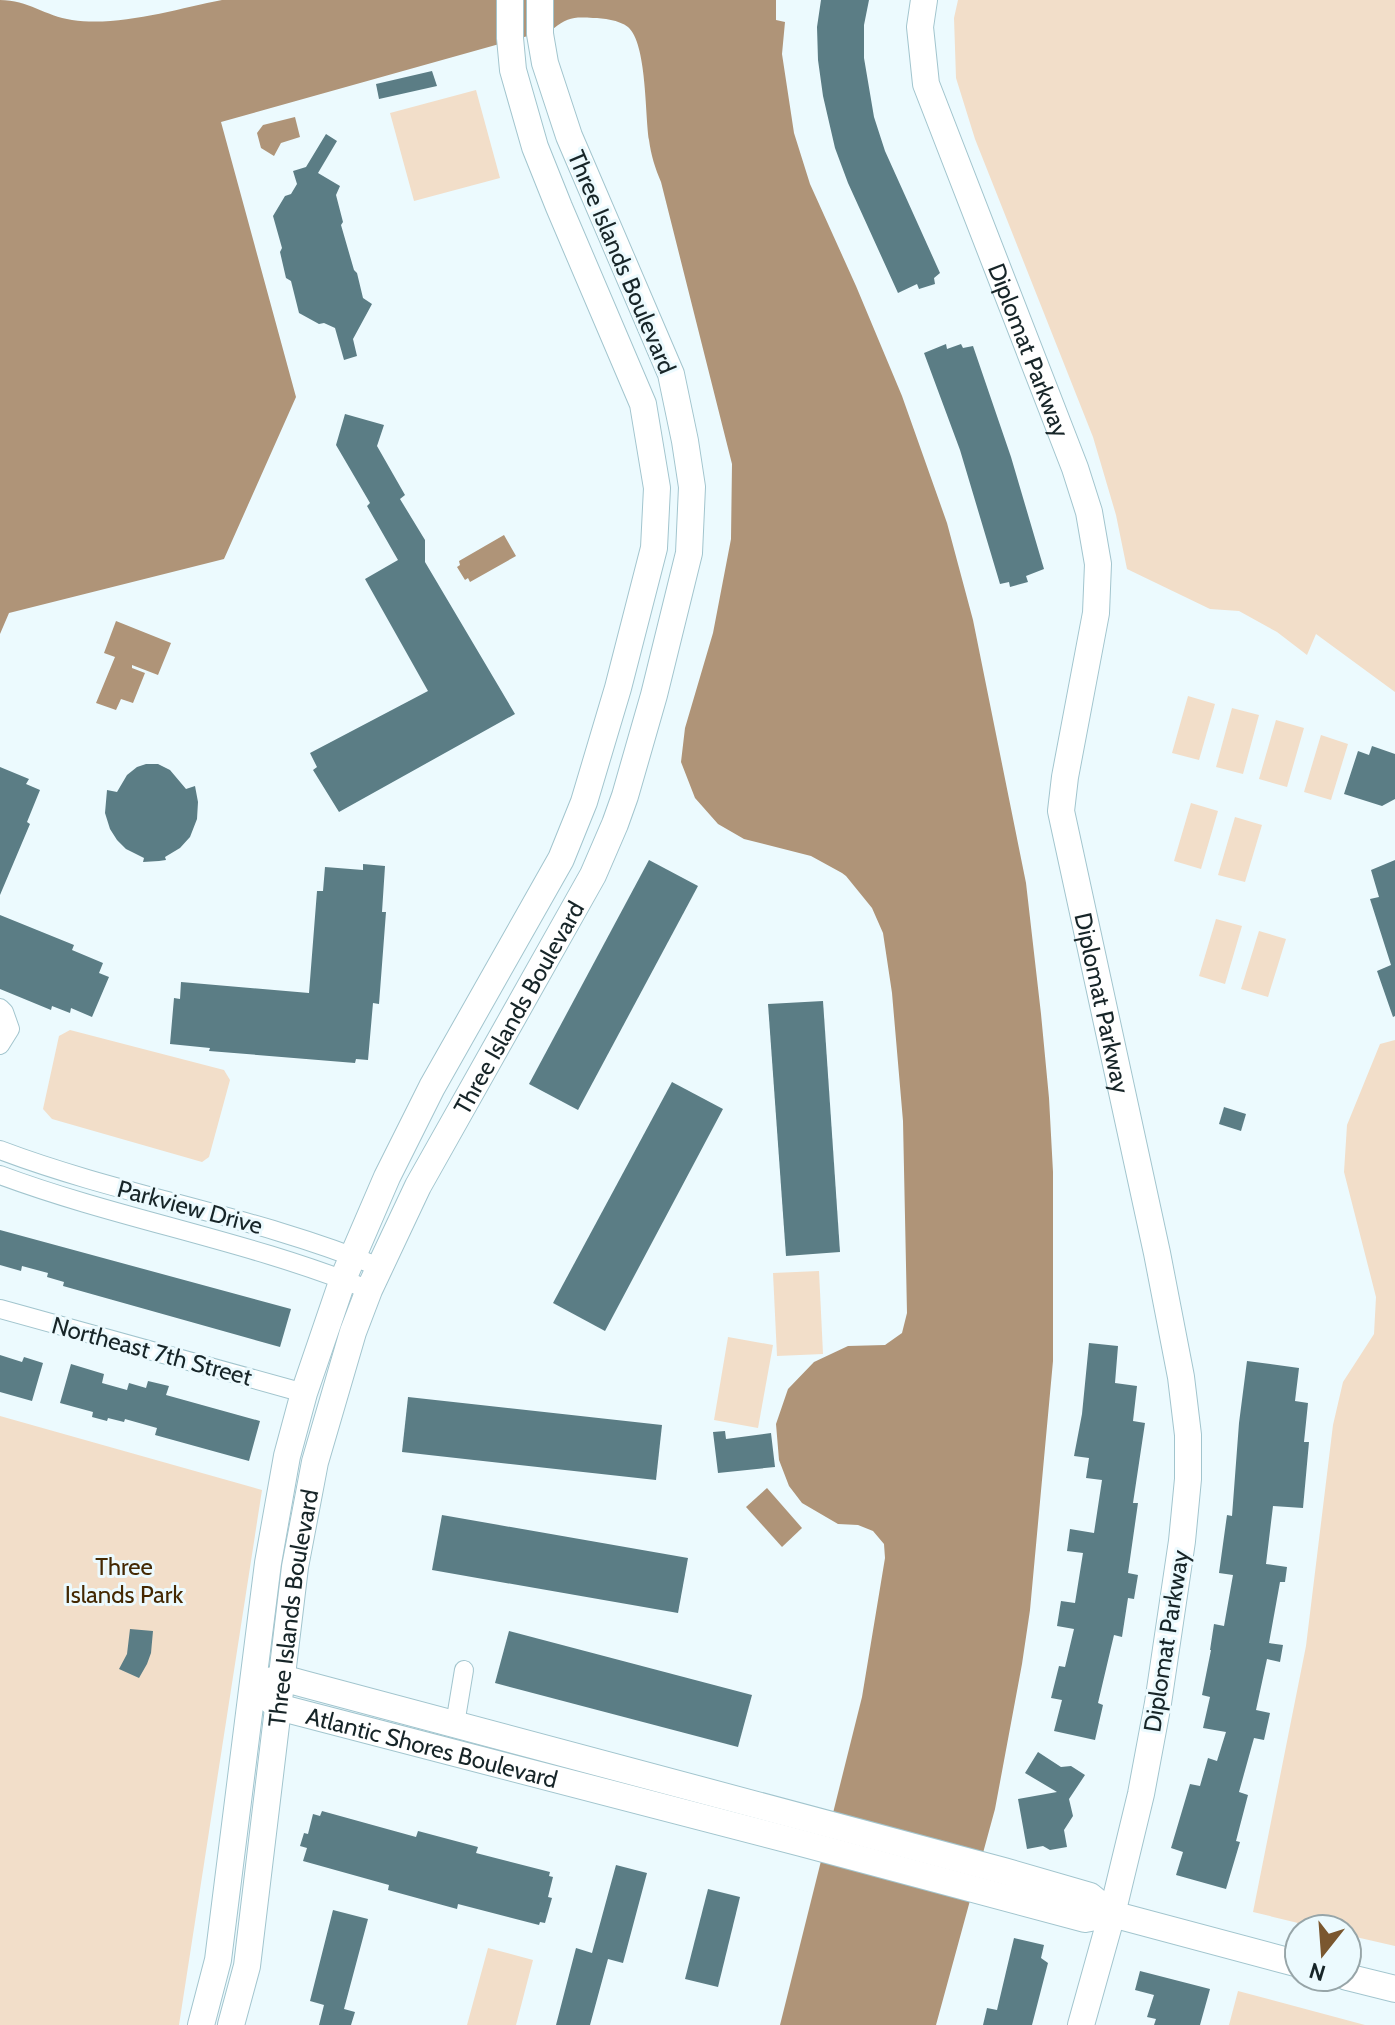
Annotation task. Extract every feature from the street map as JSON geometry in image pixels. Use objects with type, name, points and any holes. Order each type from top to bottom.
[{"type":"street","name":"Three Islands Boulevard","points":[[201,2025],[218,1960],[268,1563],[287,1456],[304,1393],[348,1268],[387,1177],[429,1094],[561,859],[580,812],[609,717],[654,548],[657,488],[643,404],[540,159],[513,70],[510,0]]},
{"type":"street","name":"Three Islands Boulevard","points":[[231,2025],[247,1966],[295,1567],[315,1462],[344,1361],[374,1279],[418,1186],[593,875],[615,824],[645,727],[689,553],[692,487],[671,374],[569,136],[545,63],[540,34],[540,0]]},
{"type":"street","name":"Diplomat Parkway","points":[[924,0],[920,27],[926,84],[1075,468],[1089,512],[1098,564],[1096,613],[1061,811],[1157,1253],[1181,1377],[1188,1435],[1188,1479],[1182,1541],[1158,1703],[1141,1794],[1081,2025]]},
{"type":"street","points":[[609,717],[645,727]]},
{"type":"street","points":[[580,812],[615,824]]},
{"type":"street","points":[[0,1008],[10,1029],[0,1045]]},
{"type":"street","name":"Parkview Drive","points":[[0,1150],[53,1169],[276,1230],[374,1279]]},
{"type":"street","name":"Parkview Drive","points":[[0,1175],[94,1206],[314,1268],[348,1268]]},
{"type":"street","name":"Northeast 7th Street","points":[[0,1309],[304,1393]]},
{"type":"street","points":[[455,1724],[464,1670]]},
{"type":"street","name":"Atlantic Shores Boulevard","points":[[253,1685],[282,1678],[455,1724],[805,1831],[1001,1884],[1090,1896],[1112,1914],[1283,1960]]},
{"type":"street","name":"Atlantic Shores Boulevard","points":[[253,1685],[278,1707],[805,1831]]},
{"type":"street","points":[[1363,1981],[1395,1989]]},
{"type":"green space","points":[[958,0],[1395,0],[1395,692],[1316,634],[1307,655],[1277,632],[1239,611],[1210,609],[1127,569],[1116,515],[1093,437],[975,139],[956,78],[954,18]]},
{"type":"green space","points":[[476,90],[500,178],[414,201],[390,113]]},
{"type":"green space","points":[[1188,696],[1215,704],[1199,760],[1172,753]]},
{"type":"green space","points":[[1232,708],[1259,715],[1243,774],[1216,767]]},
{"type":"green space","points":[[1276,720],[1304,728],[1287,787],[1259,779]]},
{"type":"green space","points":[[1321,735],[1348,744],[1331,800],[1304,792]]},
{"type":"green space","points":[[1191,803],[1218,811],[1201,869],[1174,861]]},
{"type":"green space","points":[[1235,817],[1262,825],[1245,882],[1218,875]]},
{"type":"green space","points":[[1216,919],[1242,926],[1225,984],[1199,976]]},
{"type":"green space","points":[[1259,931],[1286,939],[1268,997],[1241,989]]},
{"type":"green space","points":[[70,1030],[224,1070],[230,1080],[209,1157],[202,1162],[52,1119],[43,1109],[59,1036]]},
{"type":"green space","points":[[1395,1040],[1395,1946],[1363,1939],[1363,1913],[1283,1913],[1283,1919],[1253,1912],[1306,1646],[1333,1425],[1343,1382],[1374,1334],[1376,1297],[1344,1172],[1347,1125],[1380,1044]]},
{"type":"green space","points":[[819,1271],[823,1354],[777,1356],[773,1273]]},
{"type":"green space","points":[[728,1337],[773,1345],[758,1428],[714,1420]]},
{"type":"green space","name":"Three Islands Park","points":[[0,1416],[262,1490],[179,2025],[0,2025]]},
{"type":"green space","points":[[488,1948],[533,1960],[516,2025],[467,2025]]},
{"type":"green space","points":[[1238,1991],[1365,2025],[1229,2025]]},
{"type":"shaded area","points":[[0,0],[19,3],[62,18],[90,22],[147,16],[222,0],[776,0],[776,20],[785,22],[782,54],[794,133],[810,184],[902,396],[947,523],[973,620],[1026,883],[1049,1098],[1053,1172],[1053,1361],[1030,1610],[995,1809],[936,2025],[780,2025],[862,1697],[885,1558],[884,1544],[873,1531],[858,1525],[838,1524],[802,1503],[789,1486],[779,1460],[776,1424],[788,1389],[814,1362],[848,1346],[885,1345],[902,1333],[907,1313],[903,1121],[892,993],[883,933],[872,908],[846,876],[811,856],[744,839],[718,824],[695,798],[681,762],[685,728],[713,633],[731,539],[732,464],[651,151],[642,63],[634,35],[628,27],[616,21],[572,19],[553,29],[221,122],[296,397],[224,559],[9,613],[0,634]]},
{"type":"shaded area","points":[[295,117],[300,137],[281,143],[274,156],[261,148],[257,133],[263,125]]},
{"type":"shaded area","points":[[504,535],[516,556],[470,582],[468,578],[465,580],[457,567],[459,561]]},
{"type":"shaded area","points":[[116,621],[171,643],[158,675],[132,665],[132,668],[145,673],[133,703],[121,699],[116,710],[96,703],[115,657],[104,653]]},
{"type":"shaded area","points":[[767,1488],[802,1528],[782,1547],[746,1507]]},
{"type":"building","points":[[821,0],[869,0],[864,25],[864,58],[874,117],[885,151],[940,273],[934,278],[935,284],[919,289],[917,284],[898,293],[848,183],[835,148],[823,96],[817,27]]},
{"type":"building","points":[[432,71],[437,86],[379,99],[376,84]]},
{"type":"building","points":[[326,134],[337,141],[318,173],[340,186],[336,195],[343,222],[341,225],[363,298],[372,304],[353,339],[357,356],[344,360],[335,328],[319,324],[299,313],[291,281],[286,278],[273,216],[297,184],[293,171],[306,167]]},
{"type":"building","points":[[946,344],[947,349],[961,344],[963,348],[973,346],[1011,457],[1044,569],[1026,576],[1028,582],[1010,587],[1009,582],[1000,584],[960,450],[924,353]]},
{"type":"building","points":[[345,414],[384,425],[377,446],[405,495],[400,499],[425,540],[425,562],[515,714],[339,812],[313,770],[317,767],[310,753],[428,691],[365,579],[398,560],[367,506],[370,503],[336,445]]},
{"type":"building","points":[[1372,746],[1395,754],[1395,799],[1382,806],[1344,794],[1358,751],[1369,755]]},
{"type":"building","points":[[146,764],[158,764],[170,770],[186,789],[195,786],[197,819],[190,837],[165,857],[166,860],[143,862],[144,858],[126,849],[110,829],[105,813],[107,790],[117,792],[127,775]]},
{"type":"building","points":[[0,767],[29,779],[26,784],[40,790],[27,822],[30,824],[0,895]]},
{"type":"building","points":[[649,860],[698,886],[578,1110],[529,1084]]},
{"type":"building","points":[[1395,860],[1393,1017],[1377,971],[1391,965],[1370,899],[1379,897],[1371,870]]},
{"type":"building","points":[[363,864],[385,866],[382,912],[386,912],[379,1004],[373,1003],[368,1060],[356,1059],[355,1063],[209,1051],[210,1048],[170,1044],[174,998],[180,999],[181,982],[309,993],[317,891],[323,891],[325,867],[363,870]]},
{"type":"building","points":[[0,915],[74,945],[72,950],[103,963],[99,973],[109,977],[92,1017],[71,1008],[70,1013],[52,1006],[51,1010],[0,989]]},
{"type":"building","points":[[823,1001],[840,1252],[786,1256],[768,1004]]},
{"type":"building","points":[[672,1082],[723,1109],[605,1331],[553,1303]]},
{"type":"building","points":[[1224,1107],[1246,1114],[1241,1131],[1219,1124]]},
{"type":"building","points":[[0,1230],[291,1309],[280,1347],[63,1286],[64,1282],[47,1277],[48,1273],[22,1266],[21,1271],[0,1265]]},
{"type":"building","points":[[1089,1343],[1118,1346],[1115,1383],[1137,1386],[1133,1421],[1145,1423],[1133,1503],[1138,1503],[1128,1573],[1138,1575],[1134,1599],[1128,1598],[1122,1637],[1114,1635],[1098,1703],[1103,1705],[1095,1740],[1054,1731],[1062,1700],[1051,1698],[1059,1666],[1065,1667],[1074,1629],[1057,1626],[1061,1601],[1075,1603],[1083,1553],[1067,1551],[1070,1529],[1094,1533],[1102,1480],[1086,1478],[1089,1458],[1074,1456],[1082,1414]]},
{"type":"building","points":[[0,1355],[22,1362],[24,1357],[43,1363],[32,1401],[0,1392]]},
{"type":"building","points":[[1247,1361],[1299,1368],[1295,1401],[1308,1403],[1304,1442],[1309,1442],[1303,1508],[1273,1506],[1266,1564],[1287,1567],[1285,1582],[1280,1582],[1269,1643],[1283,1645],[1280,1662],[1267,1659],[1256,1710],[1270,1713],[1264,1740],[1254,1738],[1239,1792],[1248,1795],[1236,1841],[1240,1842],[1226,1889],[1176,1875],[1183,1852],[1171,1848],[1190,1784],[1200,1786],[1208,1758],[1217,1761],[1226,1732],[1203,1728],[1210,1697],[1202,1695],[1214,1624],[1224,1626],[1233,1575],[1219,1573],[1227,1515],[1232,1516]]},
{"type":"building","points":[[71,1364],[104,1374],[102,1383],[127,1390],[129,1383],[146,1388],[148,1381],[169,1386],[166,1395],[260,1421],[249,1461],[155,1435],[157,1428],[125,1419],[124,1422],[108,1418],[107,1421],[92,1417],[93,1412],[60,1403]]},
{"type":"building","points":[[408,1397],[662,1425],[656,1480],[402,1452]]},
{"type":"building","points":[[725,1431],[726,1439],[771,1433],[775,1467],[718,1473],[713,1432]]},
{"type":"building","points":[[442,1515],[688,1558],[678,1613],[432,1570]]},
{"type":"building","points":[[130,1629],[153,1631],[151,1653],[139,1678],[119,1669],[127,1654]]},
{"type":"building","points":[[509,1631],[752,1695],[738,1747],[495,1683]]},
{"type":"building","points":[[1038,1752],[1061,1767],[1071,1766],[1085,1775],[1069,1799],[1073,1816],[1064,1830],[1067,1847],[1027,1849],[1018,1799],[1057,1792],[1025,1773]]},
{"type":"building","points":[[322,1811],[416,1837],[418,1831],[478,1847],[476,1853],[550,1872],[549,1876],[553,1877],[548,1897],[552,1898],[545,1923],[540,1922],[539,1925],[458,1904],[457,1909],[388,1890],[389,1885],[303,1861],[307,1848],[300,1846],[304,1833],[308,1834],[313,1814],[320,1816]]},
{"type":"building","points":[[616,1865],[647,1873],[623,1963],[608,1959],[590,2025],[556,2025],[576,1948],[592,1953]]},
{"type":"building","points":[[708,1889],[740,1897],[718,1987],[685,1979]]},
{"type":"building","points":[[333,1910],[368,1919],[344,2009],[355,2012],[351,2025],[319,2025],[324,2005],[310,2001]]},
{"type":"building","points":[[1014,1938],[1044,1945],[1041,1958],[1048,1963],[1032,2025],[983,2025],[987,2008],[997,2010]]},
{"type":"building","points":[[1140,1971],[1210,1989],[1200,2025],[1154,2025],[1156,2019],[1147,2017],[1154,1995],[1135,1990]]}]
